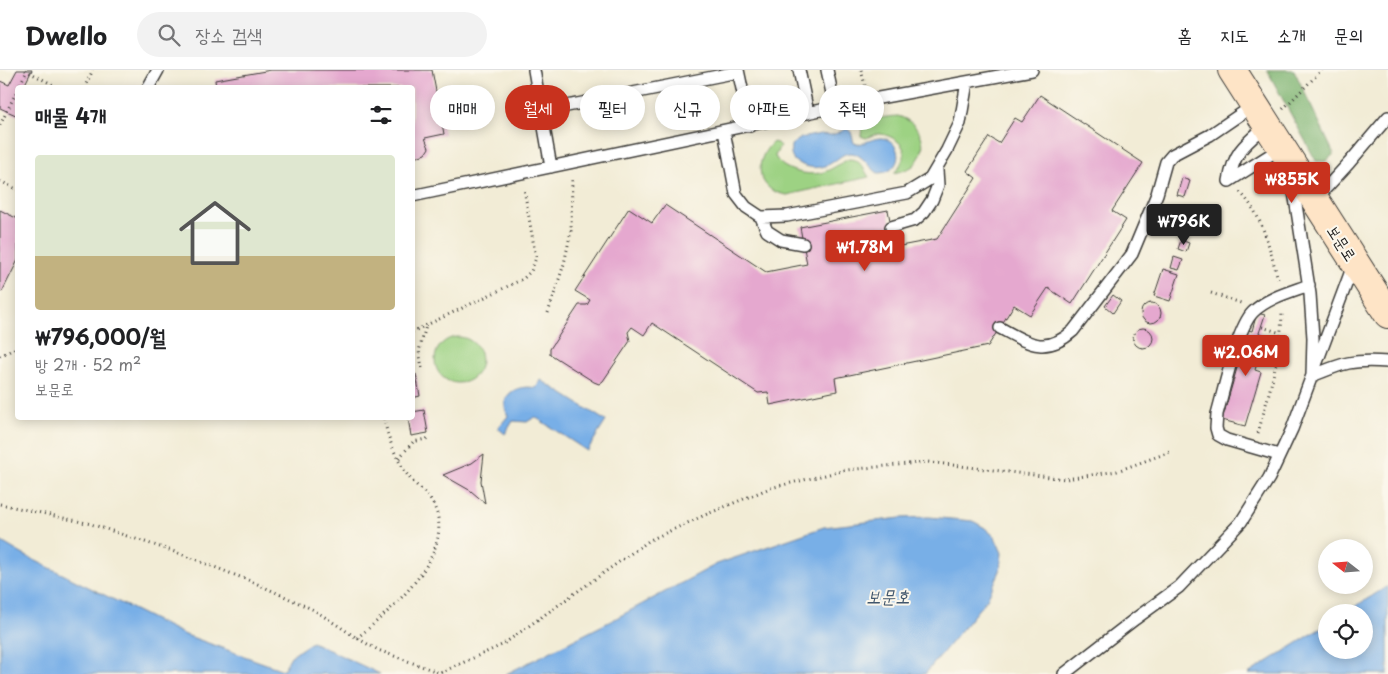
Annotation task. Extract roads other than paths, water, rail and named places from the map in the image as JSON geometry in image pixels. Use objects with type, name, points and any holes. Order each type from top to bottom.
[{"type":"street","name":"보문로","points":[[1232,70],[1388,314]]},
{"type":"lane","points":[[150,85],[158,70]]},
{"type":"lane","points":[[534,70],[537,85]]},
{"type":"lane","points":[[799,70],[802,85]]},
{"type":"lane","points":[[827,70],[830,85]]},
{"type":"lane","points":[[884,98],[967,82],[993,73],[1032,70]]},
{"type":"lane","points":[[570,105],[738,71],[741,85]]},
{"type":"lane","points":[[760,217],[787,216],[907,193],[930,179],[937,170],[960,123],[967,82]]},
{"type":"lane","points":[[1260,115],[1246,143],[1237,154],[1229,181],[1285,153],[1309,285],[1313,338],[1312,376]]},
{"type":"lane","points":[[1000,328],[1030,344],[1038,346],[1049,345],[1065,338],[1073,331],[1132,254],[1154,204],[1166,162],[1172,155],[1210,135],[1260,115]]},
{"type":"lane","points":[[1315,200],[1388,117]]},
{"type":"lane","points":[[545,130],[551,167]]},
{"type":"lane","points":[[415,195],[730,130]]},
{"type":"lane","points":[[724,131],[736,194],[746,207],[760,217],[767,231],[781,240],[803,244]]},
{"type":"lane","points":[[891,227],[915,220],[924,212],[932,200],[938,185],[937,170]]},
{"type":"lane","points":[[1064,674],[1179,586],[1241,522],[1269,478],[1292,429],[1354,261]]},
{"type":"lane","points":[[1279,456],[1227,440],[1218,435],[1216,428],[1217,414],[1240,335],[1247,319],[1254,310],[1265,303],[1309,285]]},
{"type":"lane","points":[[1312,376],[1343,363],[1358,360],[1388,362]]},
{"type":"water","points":[[848,130],[851,132],[854,143],[858,144],[875,139],[887,139],[895,146],[898,156],[897,161],[888,171],[878,173],[862,158],[851,153],[817,168],[804,166],[793,159],[791,145],[801,138],[820,134],[832,135]]},
{"type":"water","points":[[541,380],[606,421],[587,451],[535,417],[527,422],[513,421],[505,434],[498,428],[508,416],[505,408],[507,396],[516,389],[536,388]]},
{"type":"water","name":"보문호","points":[[929,517],[973,521],[995,537],[1002,553],[1000,571],[987,599],[925,674],[506,674],[717,564],[824,527],[901,518]]},
{"type":"water","points":[[0,541],[22,554],[183,634],[283,670],[291,656],[312,642],[380,674],[0,674]]},
{"type":"water","points":[[1388,586],[1388,674],[1248,674],[1318,630],[1318,659],[1373,659],[1373,604],[1359,604]]}]
